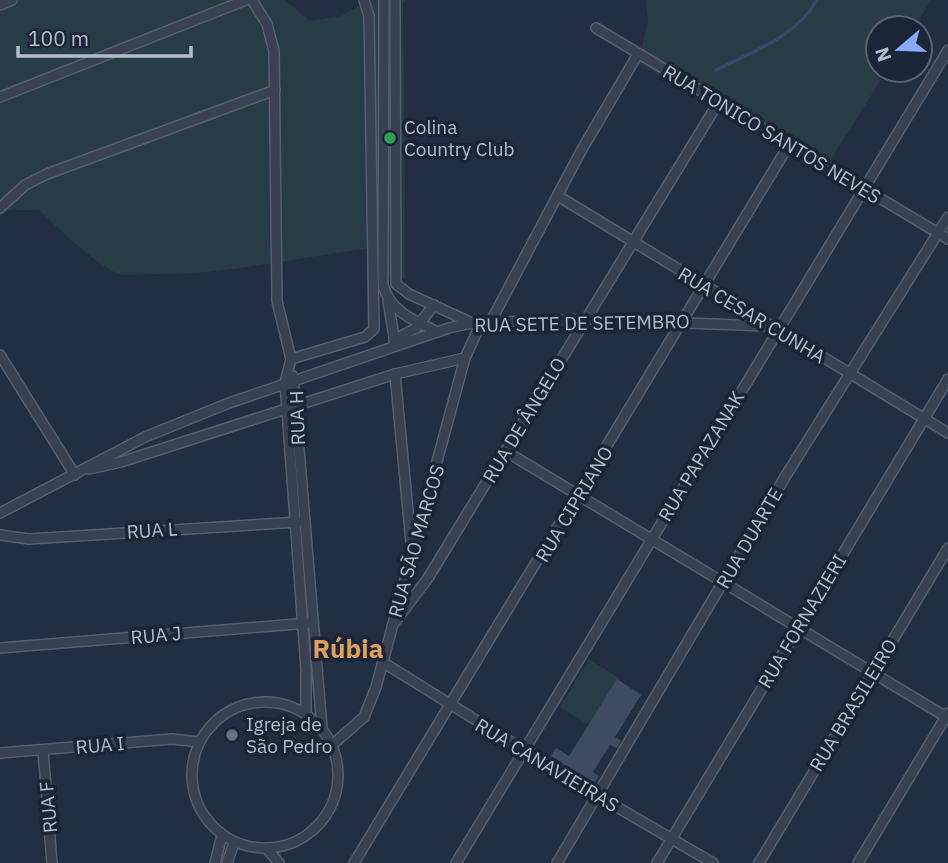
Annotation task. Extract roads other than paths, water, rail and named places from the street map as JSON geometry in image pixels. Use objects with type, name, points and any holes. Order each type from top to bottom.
[{"type":"street","points":[[0,5],[12,0]]},
{"type":"street","points":[[0,97],[246,0]]},
{"type":"street","points":[[252,0],[267,24],[271,42],[275,90],[277,301],[291,359],[290,370]]},
{"type":"street","points":[[291,359],[365,337],[374,329],[369,16],[364,0]]},
{"type":"street","points":[[384,0],[383,278],[395,343],[421,323],[434,305]]},
{"type":"street","points":[[395,0],[395,278],[399,287],[434,305],[481,323]]},
{"type":"street","name":"RUA TONICO SANTOS NEVES","points":[[596,28],[948,239]]},
{"type":"street","name":"RUA PAPAZANAK","points":[[456,863],[650,539],[866,190],[948,50]]},
{"type":"street","name":"RUA SÃO MARCOS","points":[[331,746],[363,717],[384,663],[466,358],[481,323],[558,196],[638,54]]},
{"type":"street","points":[[0,208],[25,185],[47,174],[275,90]]},
{"type":"street","name":"RUA DE ÂNGELO","points":[[392,626],[428,578],[718,103]]},
{"type":"street","name":"RUA CIPRIANO","points":[[354,863],[580,494],[790,143]]},
{"type":"street","name":"RUA CESAR CUNHA","points":[[558,196],[767,326],[778,330],[948,433]]},
{"type":"street","name":"RUA DUARTE","points":[[557,863],[724,582],[948,217]]},
{"type":"street","points":[[387,296],[398,311],[438,332]]},
{"type":"street","name":"RUA SETE DE SETEMBRO","points":[[0,513],[145,437],[395,343],[438,332],[481,323],[586,320],[684,321],[767,326]]},
{"type":"street","points":[[0,355],[75,475]]},
{"type":"street","name":"RUA SETE DE SETEMBRO","points":[[89,468],[101,468],[395,374],[466,358]]},
{"type":"street","name":"RUA H","points":[[290,370],[296,379],[299,522]]},
{"type":"street","name":"RUA H","points":[[290,370],[285,383],[286,408],[322,729]]},
{"type":"street","points":[[395,374],[412,551]]},
{"type":"street","name":"RUA FORNAZIERI","points":[[657,863],[948,379]]},
{"type":"street","points":[[505,451],[947,716],[858,863]]},
{"type":"street","name":"RUA L","points":[[0,535],[29,539],[299,522]]},
{"type":"street","name":"RUA BRASILEIRO","points":[[759,863],[948,548]]},
{"type":"street","name":"RUA H","points":[[306,714],[308,623]]},
{"type":"street","name":"RUA J","points":[[0,648],[308,623]]},
{"type":"street","name":"RUA CANAVIEIRAS","points":[[384,663],[598,796],[713,863]]},
{"type":"street","points":[[267,701],[287,705],[306,714],[322,729],[337,763],[338,783],[333,803],[322,821],[308,835],[290,844],[267,849],[234,843],[222,835],[202,812],[192,784],[192,763],[199,741],[210,726],[226,712],[245,704],[267,701]]},
{"type":"street","name":"RUA I","points":[[0,753],[172,738],[199,741]]},
{"type":"street","name":"RUA F","points":[[43,750],[52,863]]},
{"type":"street","points":[[215,863],[222,835]]},
{"type":"street","points":[[227,863],[234,843]]},
{"type":"street","points":[[267,849],[278,863]]},
{"type":"waterway","points":[[716,70],[785,34],[808,13],[817,0]]},
{"type":"place","name":"Colina Country Club","points":[[390,138]]},
{"type":"place","name":"Igreja de São Pedro","points":[[232,735]]},
{"type":"district","name":"Rúbia","points":[[348,649]]}]
